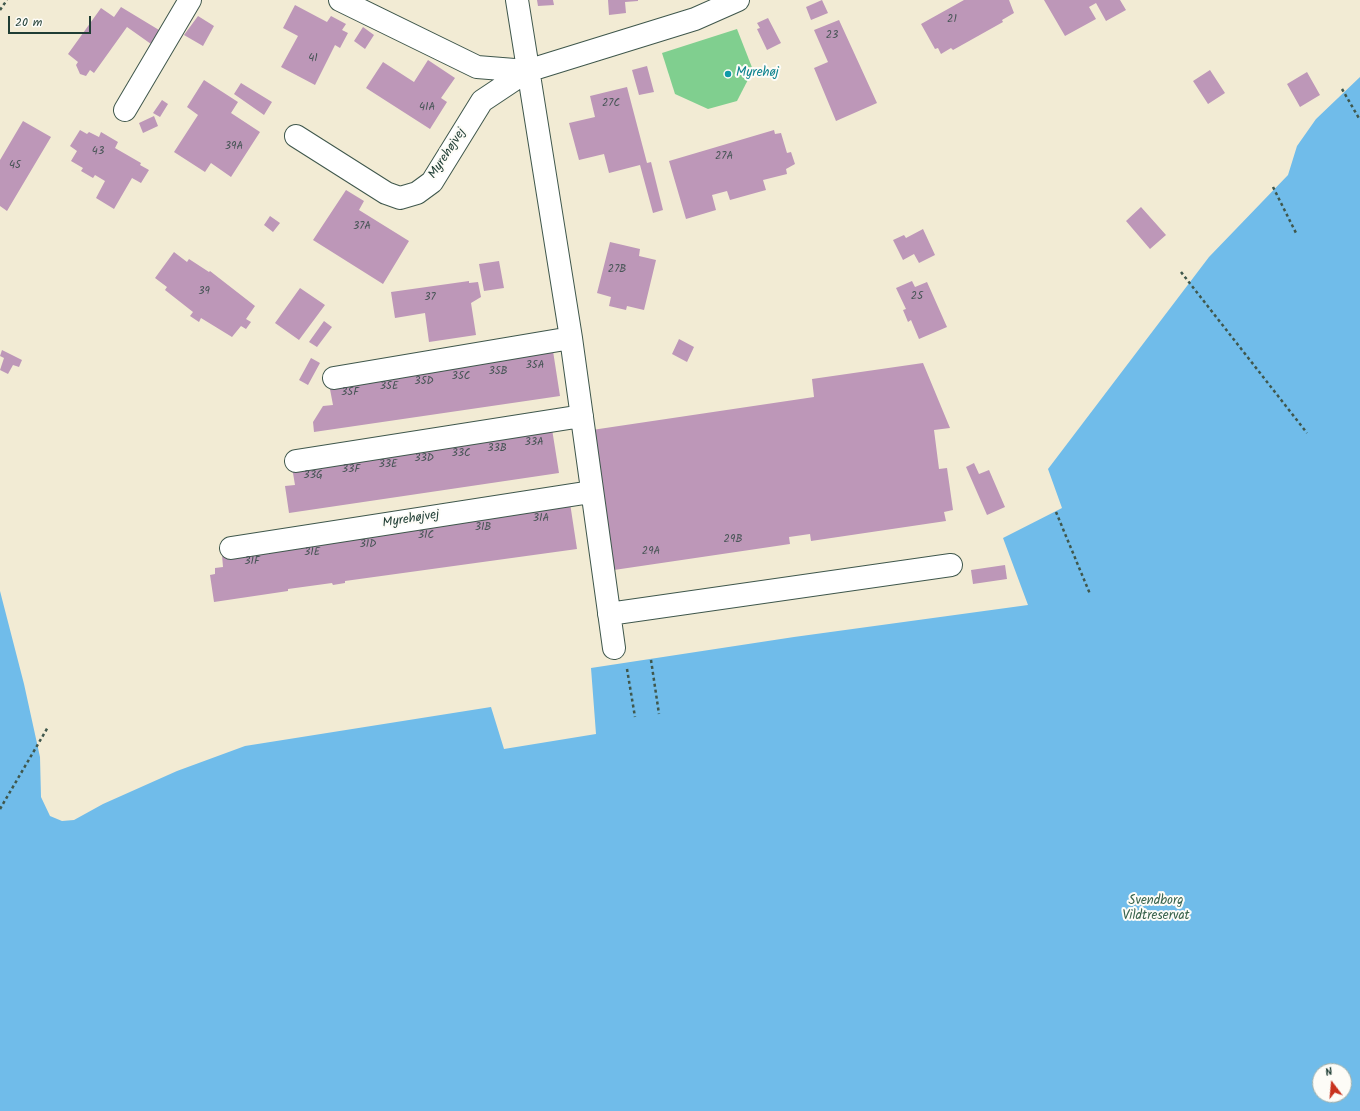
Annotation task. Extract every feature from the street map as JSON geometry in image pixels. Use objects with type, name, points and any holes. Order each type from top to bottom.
[{"type":"street","points":[[125,110],[190,0]]},
{"type":"street","name":"Myrehøjvej","points":[[340,0],[477,67],[527,71]]},
{"type":"street","points":[[517,0],[527,71],[571,338],[609,614],[620,656]]},
{"type":"street","name":"Myrehøjvej","points":[[296,136],[386,193],[400,198],[417,193],[432,182],[482,101],[527,71],[694,9],[738,0]]},
{"type":"street","points":[[334,378],[571,338]]},
{"type":"street","points":[[296,461],[582,416]]},
{"type":"street","name":"Myrehøjvej","points":[[231,548],[591,492]]},
{"type":"street","points":[[609,614],[951,565]]},
{"type":"path","points":[[0,10],[7,0]]},
{"type":"path","points":[[1342,89],[1360,120]]},
{"type":"path","points":[[1273,187],[1298,235]]},
{"type":"path","points":[[1181,272],[1307,433]]},
{"type":"path","points":[[1056,512],[1090,594]]},
{"type":"path","points":[[620,656],[635,717]]},
{"type":"path","points":[[651,660],[659,714]]},
{"type":"path","points":[[0,809],[48,727]]},
{"type":"green space","points":[[737,29],[753,70],[737,101],[708,109],[675,94],[662,53]]},
{"type":"water","name":"Svendborg Vildtreservat","points":[[1360,77],[1360,1111],[0,1111],[0,591],[24,684],[40,757],[41,797],[50,816],[62,821],[74,820],[103,804],[177,771],[245,746],[491,707],[504,749],[596,734],[591,668],[794,637],[1028,605],[1003,538],[1062,508],[1048,469],[1209,257],[1288,175],[1297,146],[1316,119]]},
{"type":"building","points":[[537,0],[553,0],[554,5],[538,6]]},
{"type":"building","points":[[608,0],[638,1],[625,2],[626,13],[609,15]]},
{"type":"building","points":[[822,0],[828,13],[811,20],[806,7]]},
{"type":"building","points":[[964,0],[1009,0],[1014,13],[1002,20],[1003,22],[953,50],[951,48],[941,54],[938,48],[935,49],[921,24]]},
{"type":"building","points":[[1044,0],[1120,0],[1126,10],[1106,21],[1096,3],[1089,7],[1096,19],[1065,36]]},
{"type":"building","points":[[295,5],[327,22],[331,16],[346,24],[342,30],[348,33],[340,48],[335,45],[315,85],[281,67],[298,36],[283,28]]},
{"type":"building","points":[[121,7],[159,30],[151,44],[127,27],[94,73],[90,70],[86,76],[80,74],[76,65],[78,62],[68,54],[101,8],[114,17]]},
{"type":"building","points":[[198,16],[214,26],[203,46],[184,35]]},
{"type":"building","points":[[768,18],[781,43],[767,50],[757,29],[760,28],[757,23]]},
{"type":"building","points":[[839,20],[877,103],[836,121],[814,68],[828,62],[814,30]]},
{"type":"building","points":[[363,27],[374,35],[365,49],[354,41]]},
{"type":"building","points":[[428,60],[455,78],[441,98],[447,102],[430,129],[366,88],[383,62],[414,82]]},
{"type":"building","points":[[647,66],[654,92],[639,95],[632,70]]},
{"type":"building","points":[[1210,70],[1225,93],[1208,104],[1193,81]]},
{"type":"building","points":[[1307,72],[1320,95],[1300,107],[1287,84]]},
{"type":"building","points":[[204,80],[238,102],[231,113],[260,132],[231,177],[211,163],[205,172],[174,152],[198,115],[187,107]]},
{"type":"building","points":[[241,83],[272,102],[264,115],[234,94]]},
{"type":"building","points":[[627,87],[647,163],[651,162],[663,210],[653,213],[640,165],[609,173],[604,154],[579,160],[569,123],[595,117],[590,96]]},
{"type":"building","points":[[162,100],[168,104],[160,117],[153,113]]},
{"type":"building","points":[[154,116],[158,126],[143,133],[139,123]]},
{"type":"building","points":[[23,121],[51,137],[7,211],[0,206],[0,160]]},
{"type":"building","points":[[80,130],[87,134],[89,132],[99,137],[101,132],[118,142],[115,148],[141,163],[140,165],[149,170],[141,183],[132,178],[114,209],[96,198],[105,181],[95,175],[93,178],[81,171],[83,168],[71,161],[77,151],[70,146]]},
{"type":"building","points":[[774,130],[775,134],[781,133],[787,153],[791,152],[795,164],[786,169],[787,174],[763,180],[766,190],[730,200],[727,191],[712,195],[716,210],[686,219],[669,161]]},
{"type":"building","points":[[346,190],[364,201],[359,210],[409,241],[383,284],[313,240]]},
{"type":"building","points":[[1141,207],[1166,235],[1150,249],[1126,221]]},
{"type":"building","points":[[270,216],[280,223],[273,232],[264,225]]},
{"type":"building","points":[[923,229],[935,255],[919,263],[914,254],[903,260],[893,240],[904,235],[906,238]]},
{"type":"building","points":[[610,242],[640,249],[639,256],[656,260],[644,310],[627,306],[626,310],[609,306],[611,297],[597,293]]},
{"type":"building","points":[[174,252],[187,262],[189,259],[209,272],[210,271],[255,306],[246,319],[251,322],[246,329],[241,326],[232,337],[201,318],[199,322],[190,316],[193,312],[165,290],[167,287],[155,278]]},
{"type":"building","points":[[499,261],[504,288],[484,291],[479,264]]},
{"type":"building","points":[[469,281],[469,283],[478,282],[481,297],[471,303],[476,335],[429,342],[425,313],[395,318],[391,292]]},
{"type":"building","points":[[912,281],[915,287],[927,282],[947,327],[919,339],[911,320],[908,322],[903,310],[906,309],[896,288]]},
{"type":"building","points":[[300,288],[325,305],[299,340],[275,323]]},
{"type":"building","points":[[324,321],[332,327],[317,347],[309,342]]},
{"type":"building","points":[[679,339],[694,347],[687,362],[672,354]]},
{"type":"building","points":[[2,350],[22,360],[19,367],[13,365],[8,374],[0,370],[4,358],[0,356]]},
{"type":"building","points":[[553,351],[560,396],[314,432],[313,422],[323,406],[333,405],[329,384]]},
{"type":"building","points":[[311,358],[320,363],[308,385],[299,380]]},
{"type":"building","points":[[923,363],[950,428],[934,430],[939,469],[947,468],[953,510],[944,512],[946,521],[811,541],[810,534],[789,537],[790,544],[614,570],[592,430],[814,397],[812,379]]},
{"type":"building","points":[[552,429],[559,473],[289,513],[285,486],[295,485],[292,467]]},
{"type":"building","points":[[974,463],[979,474],[989,470],[1005,507],[987,515],[966,467]]},
{"type":"building","points":[[570,503],[577,549],[345,581],[345,583],[333,585],[332,583],[288,589],[288,591],[214,602],[210,575],[215,574],[215,568],[223,567],[222,555]]},
{"type":"building","points":[[1005,565],[1007,579],[973,584],[971,570]]},
{"type":"place","name":"Myrehøj","points":[[728,74]]}]
